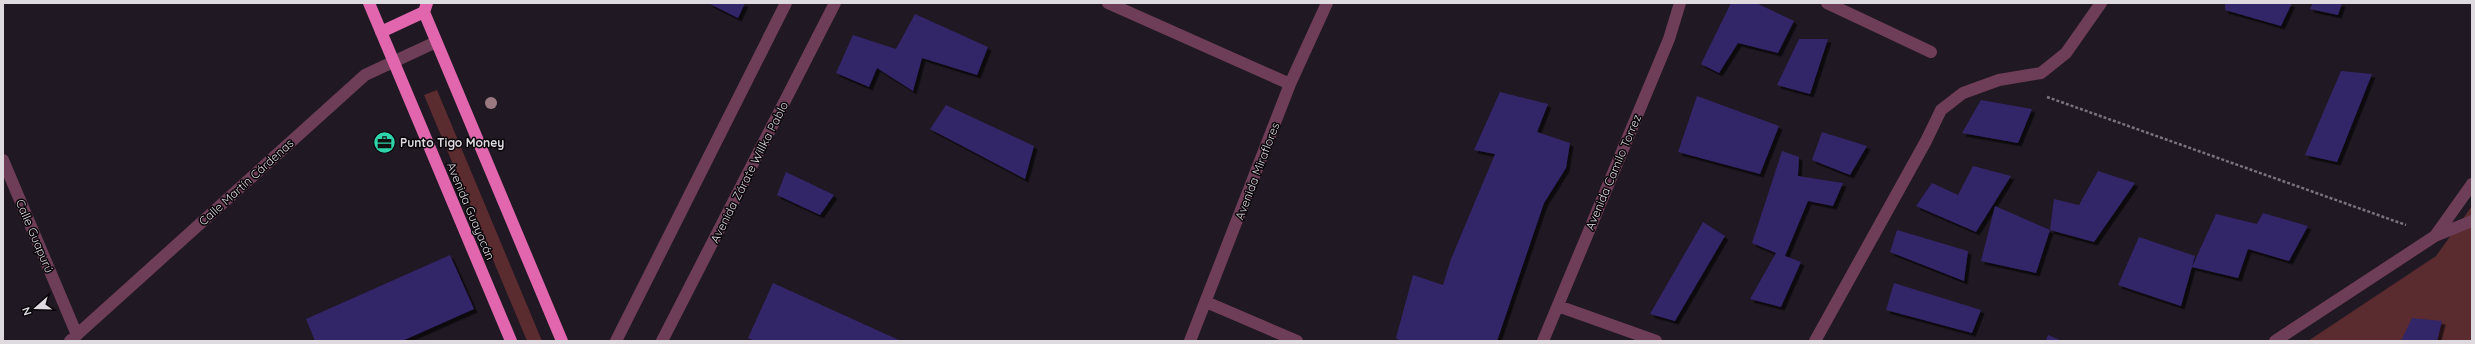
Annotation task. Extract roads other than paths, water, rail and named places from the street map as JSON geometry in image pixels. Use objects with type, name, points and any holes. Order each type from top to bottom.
[{"type":"highway","name":"Avenida Guayacán","points":[[369,3],[511,341]]},
{"type":"highway","points":[[381,32],[425,7],[436,42],[562,341]]},
{"type":"street","points":[[616,341],[786,3]]},
{"type":"street","name":"Avenida Zárate Willka Pablo","points":[[662,341],[835,3]]},
{"type":"street","points":[[1108,3],[1290,84]]},
{"type":"street","name":"Avenida Miraflores","points":[[1190,341],[1290,84],[1327,3]]},
{"type":"street","name":"Avenida Camilo Torrez","points":[[1543,341],[1669,39],[1680,3]]},
{"type":"street","points":[[1827,3],[1931,52]]},
{"type":"street","points":[[1815,341],[1926,141],[1941,110],[1970,91],[1999,80],[2040,73],[2066,53],[2101,3]]},
{"type":"street","name":"Calle Martín Cárdenas","points":[[73,338],[365,75],[393,60],[436,42]]},
{"type":"street","name":"Calle Guapurú","points":[[3,160],[73,338]]},
{"type":"street","points":[[2435,236],[2472,184]]},
{"type":"street","points":[[2275,341],[2435,236],[2472,221]]},
{"type":"street","points":[[1206,302],[1297,341]]},
{"type":"street","points":[[1558,306],[1656,341]]},
{"type":"place","name":"Punto Tigo Money","points":[[384,142]]}]
